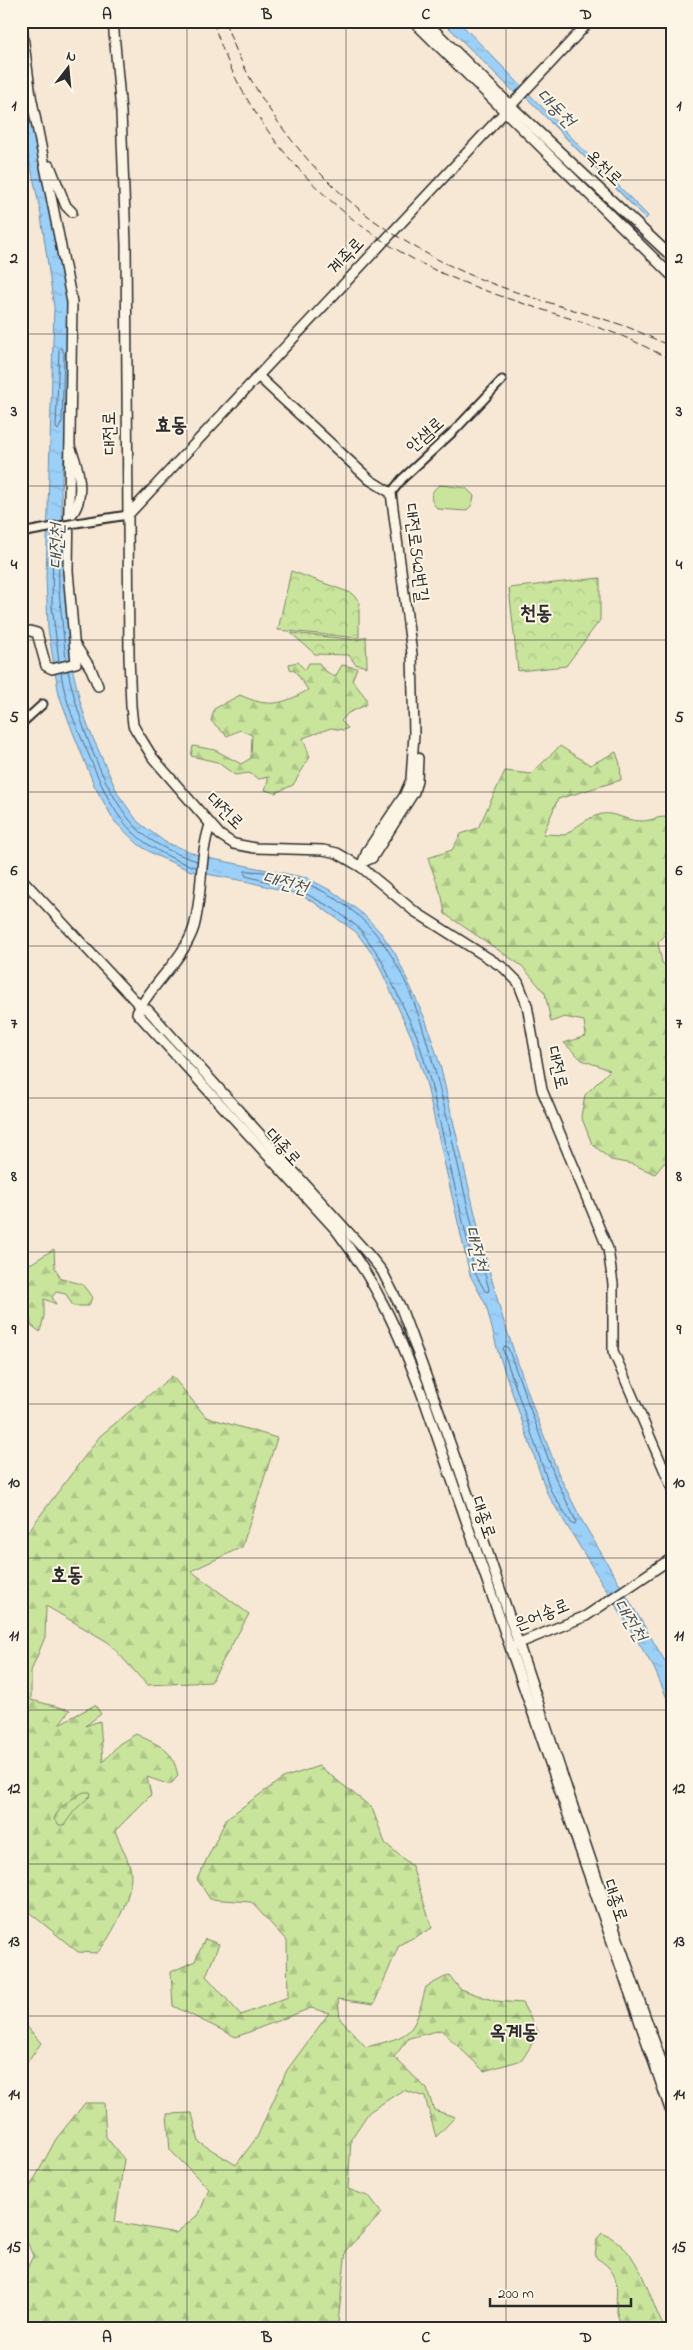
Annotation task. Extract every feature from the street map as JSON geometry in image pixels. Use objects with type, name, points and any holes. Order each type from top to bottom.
[{"type":"main road","points":[[21,21],[27,72],[72,296],[69,444],[75,458],[80,488],[73,520],[69,592],[77,660],[74,665],[54,668],[46,666],[37,633],[30,631]]},
{"type":"main road","name":"대전로","points":[[113,21],[120,112],[124,208],[128,485],[128,656],[134,725],[153,758],[220,835],[234,844],[255,848],[323,850],[337,853],[363,864],[414,911],[504,968],[518,982],[527,1005],[542,1090],[608,1248],[612,1284],[613,1351],[672,1488]]},
{"type":"main road","points":[[413,21],[507,110]]},
{"type":"main road","name":"옥천로","points":[[425,21],[507,110],[672,276]]},
{"type":"main road","name":"계족로","points":[[128,515],[590,21]]},
{"type":"main road","name":"옥천로","points":[[507,110],[672,257]]},
{"type":"main road","points":[[40,140],[66,206],[72,212]]},
{"type":"main road","name":"대전로542번길","points":[[258,376],[370,480],[391,494],[412,654],[414,734],[417,742],[418,768],[414,792],[372,858],[363,864]]},
{"type":"main road","points":[[128,485],[136,492],[149,492]]},
{"type":"main road","points":[[74,644],[91,670],[98,686]]},
{"type":"main road","points":[[140,1006],[187,943],[194,926],[203,847],[210,824]]},
{"type":"main road","name":"대종로","points":[[21,878],[140,1006],[148,1010],[382,1271],[401,1308],[478,1523],[513,1646],[672,2115]]},
{"type":"main road","name":"대종로","points":[[140,1006],[137,1013],[336,1230],[375,1285],[405,1349],[672,2090]]},
{"type":"main road","name":"은어송로","points":[[513,1646],[586,1616],[672,1558]]},
{"type":"street","name":"안샘로","points":[[391,494],[402,479],[439,446],[502,380]]},
{"type":"street","points":[[24,532],[73,520],[128,515]]},
{"type":"street","points":[[21,724],[43,704]]},
{"type":"green space","points":[[440,485],[466,488],[474,496],[472,505],[466,511],[438,509],[433,503],[432,493]]},
{"type":"green space","points":[[291,571],[351,593],[359,601],[359,638],[278,630]]},
{"type":"green space","points":[[600,578],[600,620],[566,666],[518,671],[509,588]]},
{"type":"green space","points":[[291,633],[358,640],[366,636],[367,667],[355,664],[349,655],[315,654]]},
{"type":"green space","points":[[298,662],[305,670],[309,663],[319,663],[324,670],[335,677],[342,665],[357,668],[352,680],[366,698],[366,705],[348,713],[341,721],[348,728],[343,730],[331,728],[303,738],[310,757],[293,785],[275,793],[265,790],[269,777],[259,779],[249,773],[235,775],[217,762],[191,756],[193,746],[215,750],[241,764],[251,758],[252,735],[240,730],[227,736],[211,721],[214,709],[240,695],[259,702],[275,703],[290,699],[308,690],[296,672],[290,669],[289,664]]},
{"type":"green space","points":[[560,746],[590,765],[616,752],[620,764],[621,780],[558,799],[543,834],[565,835],[586,820],[604,814],[637,821],[662,817],[672,818],[672,927],[658,943],[662,963],[672,970],[672,1160],[664,1163],[655,1174],[632,1164],[611,1160],[592,1144],[581,1116],[585,1095],[610,1070],[582,1060],[564,1043],[586,1036],[584,1021],[564,1017],[551,1022],[545,993],[522,966],[445,914],[442,897],[428,858],[452,850],[461,834],[478,828],[505,771],[531,774]]},
{"type":"green space","points":[[54,1249],[55,1268],[61,1279],[82,1284],[92,1297],[89,1306],[73,1306],[66,1294],[56,1292],[52,1297],[56,1304],[44,1299],[44,1316],[40,1332],[31,1325],[30,1316],[21,1311],[21,1265],[32,1263]]},
{"type":"green space","points":[[172,1376],[206,1417],[277,1438],[242,1547],[191,1571],[249,1614],[211,1682],[147,1685],[108,1642],[46,1606],[45,1637],[31,1671],[31,1700],[70,1710],[59,1724],[95,1705],[101,1714],[85,1726],[100,1721],[103,1762],[119,1744],[136,1734],[159,1745],[169,1753],[178,1776],[170,1785],[147,1777],[151,1795],[115,1831],[130,1867],[131,1877],[126,1901],[116,1925],[97,1953],[78,1952],[30,1913],[30,1901],[21,1894],[21,1541],[100,1436]]},
{"type":"green space","points":[[319,1766],[372,1808],[385,1843],[412,1866],[432,1928],[399,1945],[374,2004],[338,1999],[340,2019],[366,2047],[394,2039],[410,2030],[418,2015],[426,1987],[449,1975],[460,1989],[495,2001],[522,2003],[539,2033],[522,2060],[484,2071],[441,2030],[409,2038],[394,2057],[427,2089],[434,2110],[455,2117],[436,2137],[425,2097],[403,2090],[369,2112],[351,2139],[348,2189],[370,2197],[382,2213],[346,2250],[338,2323],[285,2321],[271,2329],[21,2329],[21,2281],[33,2256],[21,2227],[21,2204],[56,2139],[85,2103],[104,2103],[106,2137],[124,2159],[115,2222],[176,2233],[199,2214],[209,2189],[170,2150],[167,2114],[192,2113],[199,2142],[236,2165],[257,2137],[287,2070],[329,2013],[311,2008],[236,2037],[173,2006],[171,1972],[195,1961],[205,1939],[219,1944],[206,1976],[241,2015],[288,1997],[287,1941],[251,1902],[210,1899],[197,1879],[227,1818],[283,1778]]},
{"type":"green space","points":[[84,1792],[90,1792],[91,1795],[75,1810],[64,1825],[59,1825],[54,1819],[62,1807]]},
{"type":"green space","points":[[21,2023],[24,2023],[41,2043],[21,2071]]},
{"type":"green space","points":[[602,2233],[616,2241],[635,2262],[665,2329],[624,2329],[617,2309],[616,2282],[613,2274],[607,2266],[595,2257],[597,2239]]},
{"type":"water","points":[[442,21],[458,21],[648,216],[646,219],[523,94],[517,95]]},
{"type":"water","name":"대전천","points":[[21,63],[68,301],[67,422],[61,489],[64,550],[63,571],[71,663],[88,727],[118,794],[138,822],[165,842],[203,857],[307,878],[332,891],[363,914],[381,933],[395,953],[426,1021],[440,1065],[484,1252],[503,1319],[533,1407],[559,1475],[581,1519],[672,1673],[672,1710],[654,1668],[547,1493],[498,1352],[486,1305],[470,1275],[426,1082],[412,1038],[376,959],[356,932],[312,901],[297,894],[249,882],[191,871],[155,855],[139,845],[115,822],[95,787],[74,735],[59,695],[48,629],[46,576],[54,307],[40,209],[21,122]]},
{"type":"waterway","name":"대동천","points":[[550,122],[640,213]]},
{"type":"railway","points":[[213,21],[228,63],[249,103],[275,140],[305,175],[338,207],[375,235],[413,259],[453,278],[614,333],[672,360]]},
{"type":"railway","points":[[225,21],[250,77],[269,109],[289,137],[332,185],[380,225],[435,258],[484,281],[623,325],[672,347]]},
{"type":"district","name":"효동","points":[[171,426]]},
{"type":"district","name":"천동","points":[[536,614]]},
{"type":"district","name":"호동","points":[[67,1576]]},
{"type":"district","name":"옥계동","points":[[514,2033]]}]
